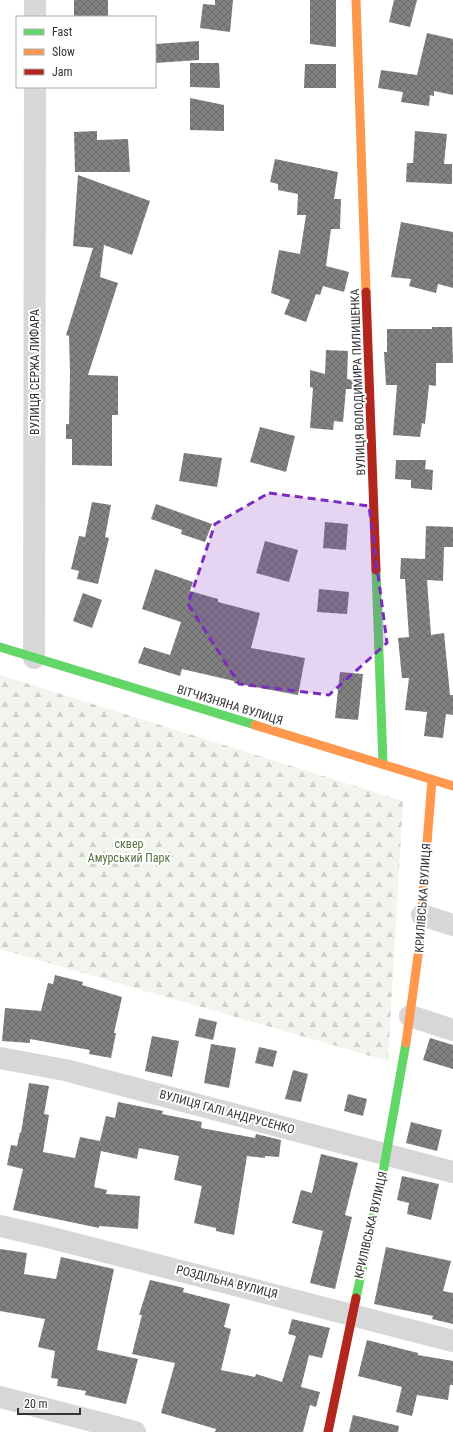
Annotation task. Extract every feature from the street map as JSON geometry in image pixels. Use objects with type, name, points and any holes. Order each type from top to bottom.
[{"type":"street","points":[[35,0],[35,16]]},
{"type":"street","name":"ВУЛИЦЯ ВОЛОДИМИРА ПИЛИШЕНКА","points":[[356,0],[384,764]]},
{"type":"street","name":"ВУЛИЦЯ СЕРЖА ЛИФАРА","points":[[34,658],[35,88]]},
{"type":"street","name":"ВІТЧИЗНЯНА ВУЛИЦЯ","points":[[0,647],[453,786]]},
{"type":"street","name":"КРИЛІВСЬКА ВУЛИЦЯ","points":[[328,1432],[351,1314],[387,1154],[410,1016],[418,963],[432,780]]},
{"type":"street","points":[[422,915],[453,925]]},
{"type":"street","points":[[410,1016],[453,1030]]},
{"type":"street","name":"ВУЛИЦЯ ГАЛІ АНДРУСЕНКО","points":[[0,1058],[65,1070],[453,1172]]},
{"type":"street","name":"РОЗДІЛЬНА ВУЛИЦЯ","points":[[0,1226],[453,1341]]},
{"type":"street","points":[[0,1397],[135,1432]]},
{"type":"highlighted area","points":[[269,493],[369,506],[387,643],[329,695],[239,684],[188,604],[215,524]]},
{"type":"green space","name":"сквер Амурський Парк","points":[[0,675],[403,801],[388,1061],[0,949]]},
{"type":"building","points":[[74,0],[108,0],[108,16],[74,16]]},
{"type":"building","points":[[215,0],[233,0],[230,32],[200,28],[203,4],[215,5]]},
{"type":"building","points":[[310,0],[336,0],[336,47],[310,44]]},
{"type":"building","points":[[394,0],[417,0],[410,27],[389,22]]},
{"type":"building","points":[[427,33],[453,39],[453,95],[434,91],[434,96],[430,95],[429,106],[401,102],[403,92],[378,88],[381,70],[417,75]]},
{"type":"building","points":[[199,41],[199,60],[156,63],[156,44]]},
{"type":"building","points":[[190,63],[219,63],[220,88],[190,87]]},
{"type":"building","points":[[305,64],[336,64],[336,88],[304,88]]},
{"type":"building","points":[[190,98],[224,105],[224,131],[190,130]]},
{"type":"building","points":[[97,131],[97,140],[128,139],[130,172],[75,172],[74,132]]},
{"type":"building","points":[[415,131],[447,134],[444,164],[452,164],[452,184],[406,182],[407,163],[413,163]]},
{"type":"building","points":[[275,159],[338,172],[334,199],[341,199],[340,229],[331,229],[326,266],[349,272],[344,292],[323,286],[320,295],[316,294],[306,322],[284,314],[290,300],[271,293],[279,250],[300,254],[306,215],[297,215],[298,194],[278,190],[278,184],[270,182]]},
{"type":"building","points":[[78,175],[150,201],[132,255],[104,245],[100,277],[118,283],[88,375],[118,376],[118,415],[112,415],[112,466],[72,465],[72,439],[66,439],[66,424],[69,424],[70,372],[69,336],[66,335],[93,248],[73,246]]},
{"type":"building","points":[[401,222],[453,232],[453,288],[438,284],[436,293],[409,286],[411,279],[391,277]]},
{"type":"building","points":[[432,327],[452,327],[453,363],[436,363],[436,386],[429,385],[425,424],[422,423],[420,437],[393,435],[397,385],[386,385],[384,352],[387,352],[387,329],[432,329]]},
{"type":"building","points":[[326,350],[348,351],[347,379],[357,381],[356,389],[346,389],[343,422],[334,421],[333,430],[310,428],[313,388],[310,387],[310,370],[325,374]]},
{"type":"building","points":[[260,427],[295,436],[286,472],[250,462]]},
{"type":"building","points":[[184,453],[222,458],[217,487],[179,481]]},
{"type":"building","points":[[396,460],[426,460],[425,469],[433,470],[432,490],[411,488],[411,480],[395,479]]},
{"type":"building","points":[[92,502],[111,505],[105,537],[109,538],[98,584],[77,579],[79,571],[71,569],[79,536],[85,537]]},
{"type":"building","points":[[156,504],[212,524],[205,542],[181,534],[182,530],[151,519]]},
{"type":"building","points":[[325,522],[348,524],[346,550],[323,548]]},
{"type":"building","points":[[426,526],[453,527],[453,547],[444,547],[443,581],[427,580],[431,635],[444,633],[450,695],[453,695],[453,715],[446,714],[443,738],[424,736],[427,712],[405,710],[409,678],[402,678],[398,638],[409,637],[405,579],[400,579],[401,558],[425,559]]},
{"type":"building","points":[[265,541],[298,550],[289,582],[256,573]]},
{"type":"building","points":[[155,569],[193,582],[190,591],[218,599],[218,602],[260,613],[251,648],[305,658],[298,695],[234,683],[234,681],[182,669],[180,676],[138,663],[144,647],[170,655],[181,622],[142,609]]},
{"type":"building","points":[[319,589],[349,592],[347,614],[317,612]]},
{"type":"building","points":[[83,593],[102,600],[92,628],[73,621]]},
{"type":"building","points":[[340,672],[363,674],[358,720],[335,718]]},
{"type":"building","points":[[55,975],[83,982],[82,985],[122,997],[114,1033],[116,1033],[111,1058],[89,1054],[90,1050],[30,1039],[30,1043],[2,1041],[5,1008],[41,1011],[48,983],[53,984]]},
{"type":"building","points":[[199,1018],[217,1022],[213,1040],[195,1036]]},
{"type":"building","points":[[152,1036],[179,1041],[172,1077],[145,1071]]},
{"type":"building","points":[[430,1038],[453,1045],[453,1069],[423,1060]]},
{"type":"building","points":[[211,1044],[236,1048],[229,1088],[204,1083]]},
{"type":"building","points":[[259,1047],[277,1051],[273,1067],[255,1063]]},
{"type":"building","points":[[293,1070],[308,1074],[301,1102],[285,1099]]},
{"type":"building","points":[[29,1083],[49,1086],[44,1114],[49,1115],[43,1152],[75,1158],[80,1137],[100,1141],[106,1116],[115,1118],[118,1102],[163,1111],[162,1114],[202,1122],[201,1128],[255,1138],[256,1134],[281,1140],[279,1157],[265,1156],[265,1158],[247,1156],[234,1235],[216,1231],[216,1228],[194,1223],[202,1186],[174,1180],[179,1156],[139,1148],[137,1159],[101,1151],[94,1187],[107,1190],[106,1194],[140,1196],[138,1229],[99,1226],[99,1228],[13,1210],[23,1169],[7,1165],[11,1145],[17,1146],[20,1132],[21,1133]]},
{"type":"building","points":[[348,1094],[367,1099],[363,1116],[344,1111]]},
{"type":"building","points":[[411,1122],[442,1130],[437,1151],[406,1143]]},
{"type":"building","points":[[321,1154],[358,1163],[345,1215],[352,1217],[335,1289],[310,1283],[323,1231],[292,1223],[301,1190],[312,1193]]},
{"type":"building","points":[[402,1176],[439,1184],[431,1220],[407,1214],[409,1203],[397,1200]]},
{"type":"building","points":[[386,1247],[451,1261],[443,1291],[453,1293],[453,1324],[432,1319],[433,1316],[374,1304]]},
{"type":"building","points":[[0,1249],[27,1253],[24,1274],[56,1279],[61,1257],[114,1269],[97,1350],[138,1359],[126,1404],[85,1395],[86,1391],[57,1386],[58,1379],[51,1378],[55,1351],[38,1347],[45,1319],[0,1311]]},
{"type":"building","points":[[150,1280],[184,1288],[183,1292],[230,1304],[224,1327],[231,1329],[221,1370],[255,1377],[256,1374],[282,1382],[296,1336],[288,1334],[292,1319],[330,1328],[322,1358],[309,1355],[301,1387],[320,1392],[316,1407],[310,1405],[303,1432],[215,1432],[216,1429],[161,1413],[175,1363],[132,1354],[142,1315],[139,1315]]},
{"type":"building","points":[[367,1340],[418,1353],[418,1355],[453,1361],[453,1385],[450,1385],[448,1400],[417,1395],[412,1416],[396,1412],[402,1387],[358,1376]]},
{"type":"building","points":[[353,1415],[399,1426],[398,1432],[349,1432]]},
{"type":"traffic: fast","points":[[376,570],[383,764]]},
{"type":"traffic: fast","points":[[0,647],[255,725]]},
{"type":"traffic: fast","points":[[356,1298],[383,1172],[406,1043]]},
{"type":"traffic: slow","points":[[356,0],[366,292]]},
{"type":"traffic: slow","points":[[255,725],[453,786]]},
{"type":"traffic: slow","points":[[406,1043],[418,956],[432,780]]},
{"type":"traffic: jam","points":[[366,292],[376,570]]},
{"type":"traffic: jam","points":[[328,1432],[356,1298]]}]
